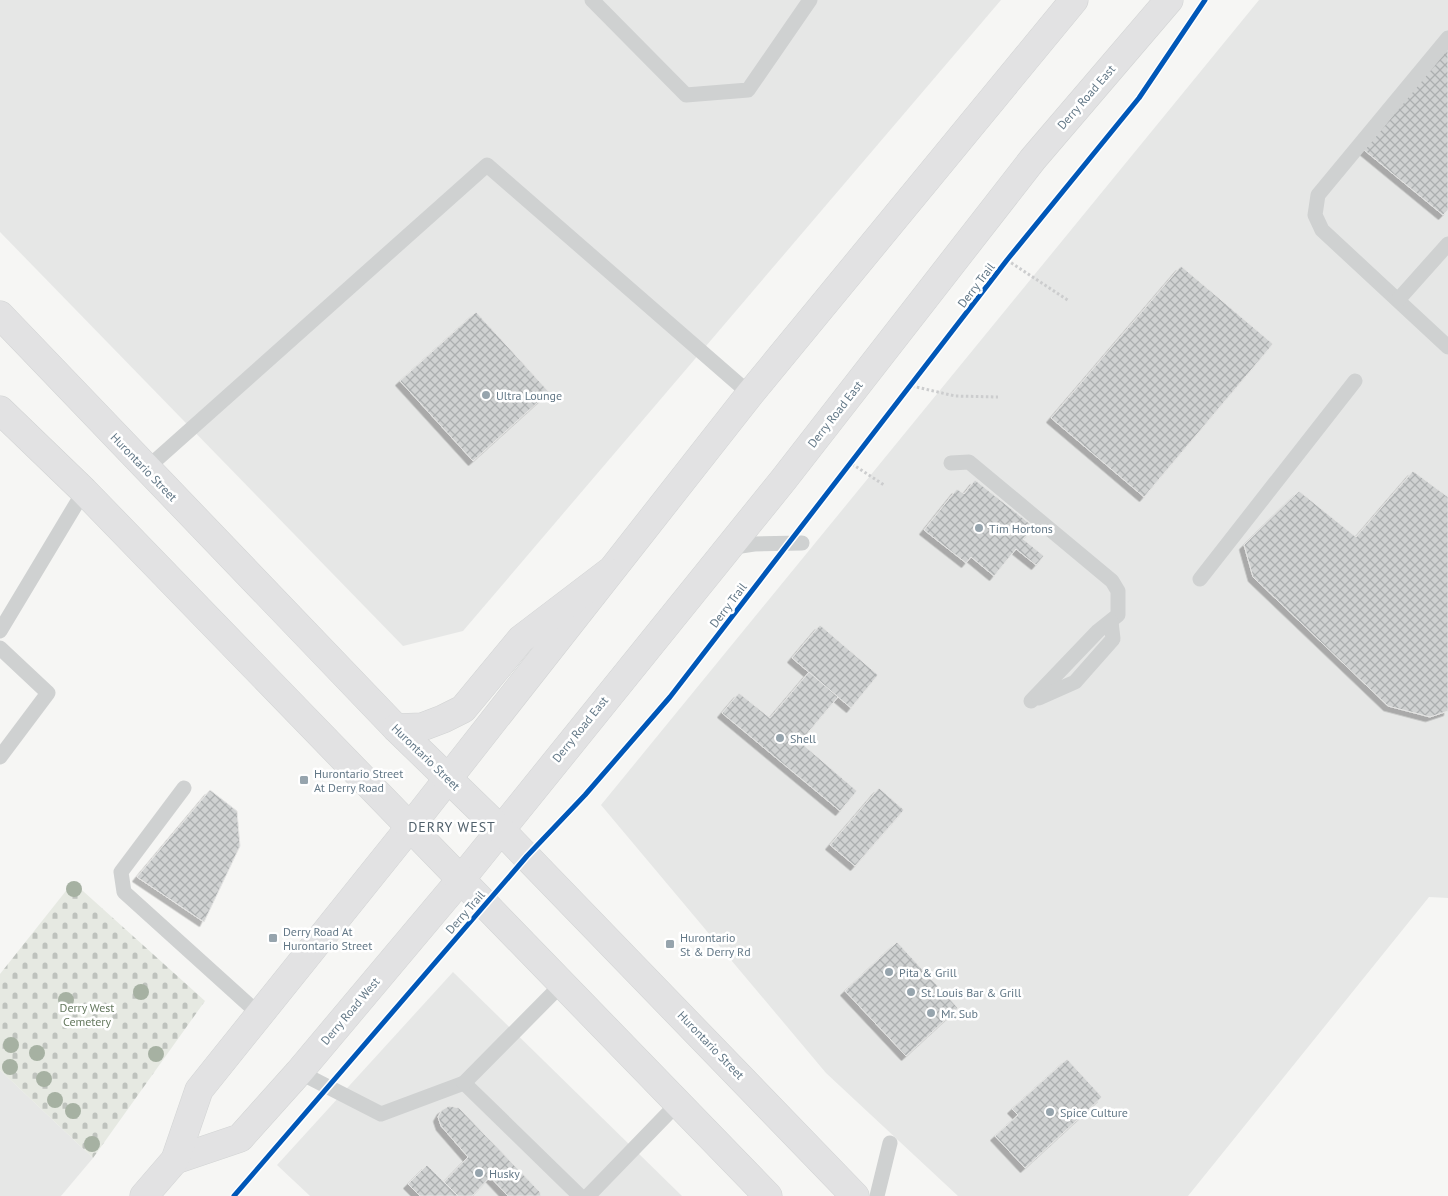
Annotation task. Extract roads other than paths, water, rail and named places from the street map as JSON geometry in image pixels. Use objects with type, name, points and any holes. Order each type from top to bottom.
[{"type":"main road","points":[[144,1196],[175,1160],[199,1090],[410,827],[750,394],[1074,0]]},
{"type":"main road","name":"Derry Road East","points":[[500,828],[784,479],[1032,159],[1169,0]]},
{"type":"main road","name":"Hurontario Street","points":[[0,315],[396,728],[500,828],[855,1196]]},
{"type":"main road","points":[[0,410],[84,491],[410,827],[462,878],[768,1196]]},
{"type":"main road","points":[[396,728],[422,727],[444,719],[463,709],[521,639],[609,572]]},
{"type":"main road","name":"Derry Road West","points":[[175,1160],[240,1138],[299,1072],[462,878],[500,828]]},
{"type":"lane","points":[[592,0],[686,95],[748,90],[810,0]]},
{"type":"lane","points":[[1448,38],[1318,195],[1315,215],[1322,230],[1448,347]]},
{"type":"lane","points":[[146,469],[487,165],[750,394]]},
{"type":"lane","points":[[1398,300],[1448,244]]},
{"type":"lane","points":[[1200,580],[1355,381]]},
{"type":"lane","points":[[951,463],[969,462],[1112,581],[1118,591],[1118,615],[1112,622],[1113,639],[1075,682],[1030,702]]},
{"type":"lane","points":[[0,631],[84,491]]},
{"type":"lane","points":[[727,549],[754,544],[802,543]]},
{"type":"lane","points":[[0,648],[48,693],[0,757]]},
{"type":"lane","points":[[184,788],[121,872],[124,892],[259,1014]]},
{"type":"lane","points":[[299,1072],[381,1114],[464,1083],[562,983]]},
{"type":"lane","points":[[464,1083],[580,1196]]},
{"type":"lane","points":[[588,1196],[678,1103]]},
{"type":"lane","points":[[878,1196],[890,1143]]},
{"type":"place","name":"Ultra Lounge","points":[[486,395]]},
{"type":"place","name":"Tim Hortons","points":[[979,528]]},
{"type":"place","name":"Shell","points":[[780,738]]},
{"type":"place","name":"Hurontario Street At Derry Road","points":[[304,780]]},
{"type":"place","name":"Derry Road At Hurontario Street","points":[[273,938]]},
{"type":"place","name":"Hurontario St & Derry Rd","points":[[670,944]]},
{"type":"place","name":"Pita & Grill","points":[[889,972]]},
{"type":"place","name":"St. Louis Bar & Grill","points":[[911,992]]},
{"type":"place","name":"Mr. Sub","points":[[931,1013]]},
{"type":"place","name":"Spice Culture","points":[[1050,1112]]},
{"type":"place","name":"Husky","points":[[479,1173]]},
{"type":"district","name":"DERRY WEST","points":[[452,827]]},
{"type":"park label","name":"Derry West Cemetery","points":[[87,1014]]}]
